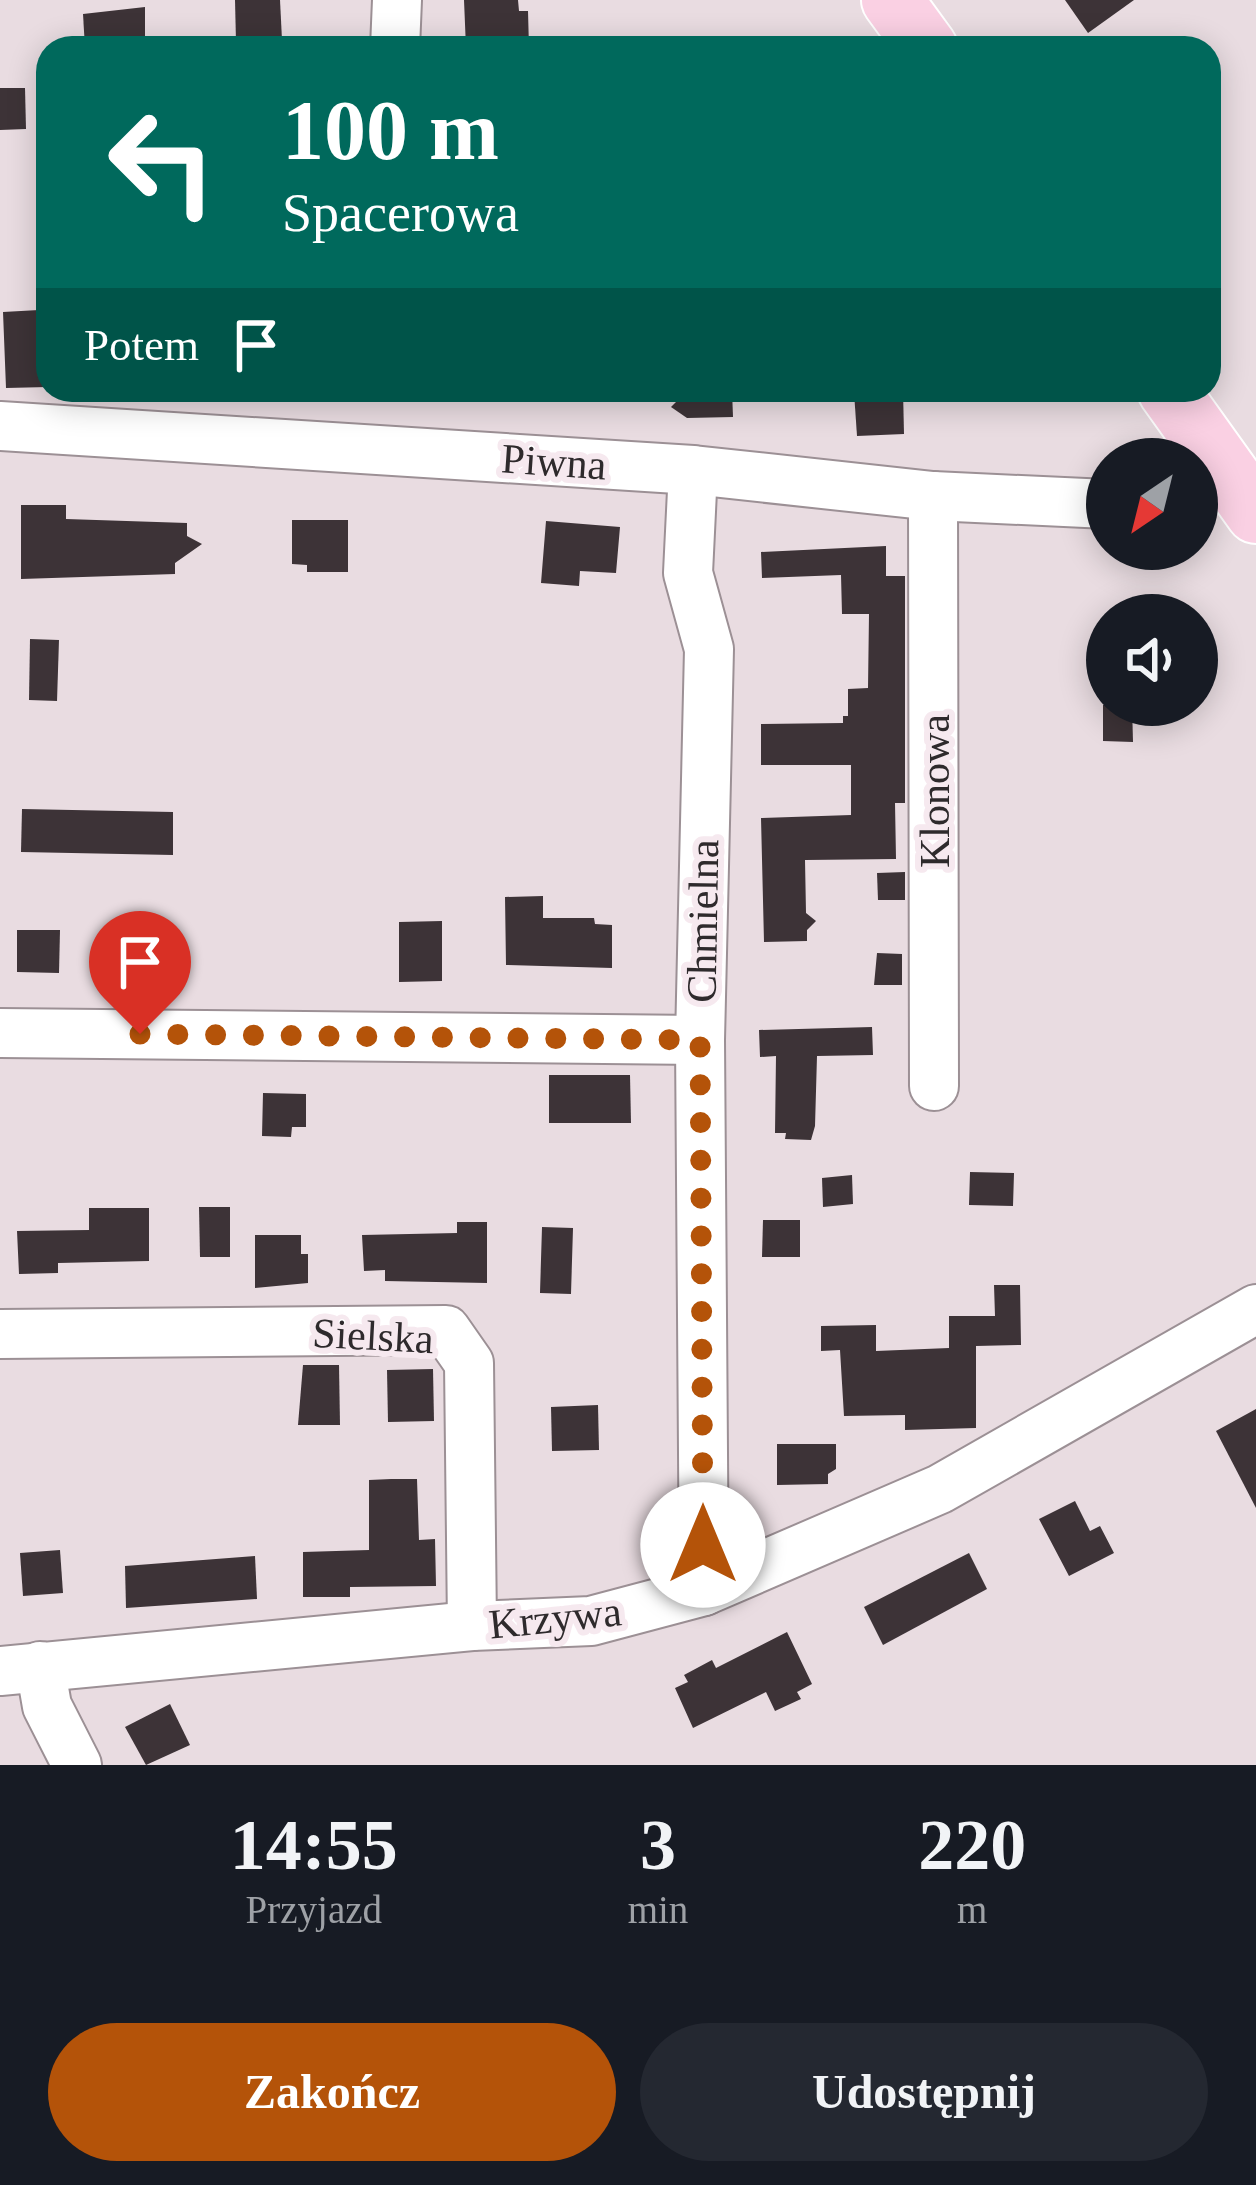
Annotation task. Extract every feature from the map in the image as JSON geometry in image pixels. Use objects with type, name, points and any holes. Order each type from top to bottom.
[{"type":"main road","points":[[892,0],[918,36]]},
{"type":"main road","points":[[1177,402],[1256,513]]},
{"type":"street","points":[[396,36],[397,0]]},
{"type":"street","name":"Piwna","points":[[0,425],[693,470],[933,496],[1086,503]]},
{"type":"street","name":"Chmielna","points":[[693,470],[688,573],[709,650],[700,1040],[704,1591]]},
{"type":"street","name":"Klonowa","points":[[933,496],[934,1087]]},
{"type":"street","points":[[0,1033],[700,1040]]},
{"type":"street","name":"Krzywa","points":[[20,1669],[472,1626],[591,1622],[704,1591],[940,1489],[1256,1309]]},
{"type":"street","name":"Sielska","points":[[0,1334],[446,1330],[470,1363],[472,1626]]},
{"type":"street","points":[[20,1669],[47,1706],[77,1765]]},
{"type":"building","points":[[235,0],[280,0],[282,36],[236,36]]},
{"type":"building","points":[[464,0],[518,0],[519,11],[528,11],[529,36],[466,36]]},
{"type":"building","points":[[1065,0],[1134,0],[1088,33]]},
{"type":"building","points":[[145,7],[145,36],[84,36],[83,14]]},
{"type":"building","points":[[0,88],[25,88],[26,129],[0,130]]},
{"type":"building","points":[[36,310],[36,387],[6,388],[3,312]]},
{"type":"building","points":[[676,402],[732,402],[733,417],[687,418],[671,407]]},
{"type":"building","points":[[855,402],[903,402],[904,434],[857,436]]},
{"type":"building","points":[[21,505],[66,505],[66,519],[187,523],[187,536],[202,544],[175,563],[175,574],[21,579]]},
{"type":"building","points":[[292,520],[348,520],[348,572],[307,572],[307,565],[292,564]]},
{"type":"building","points":[[546,521],[620,527],[616,573],[580,571],[579,586],[541,583]]},
{"type":"building","points":[[886,546],[886,576],[905,576],[905,803],[895,803],[896,859],[805,860],[806,913],[816,921],[807,930],[807,941],[764,942],[761,818],[851,815],[851,765],[761,765],[761,724],[843,723],[843,716],[848,716],[848,689],[868,688],[869,614],[842,614],[841,575],[762,578],[761,552]]},
{"type":"building","points":[[30,639],[59,640],[57,701],[29,700]]},
{"type":"building","points":[[1103,726],[1133,726],[1133,742],[1103,741]]},
{"type":"building","points":[[22,809],[173,812],[173,855],[21,852]]},
{"type":"building","points":[[905,872],[905,900],[878,900],[877,873]]},
{"type":"building","points":[[543,896],[543,918],[594,918],[595,924],[612,925],[612,968],[506,965],[505,897]]},
{"type":"building","points":[[442,921],[442,981],[399,982],[399,922]]},
{"type":"building","points":[[17,930],[60,930],[59,973],[17,972]]},
{"type":"building","points":[[877,953],[902,954],[902,985],[874,985]]},
{"type":"building","points":[[872,1027],[873,1055],[817,1056],[811,1140],[785,1139],[786,1133],[775,1133],[776,1056],[760,1057],[759,1030]]},
{"type":"building","points":[[549,1075],[630,1075],[631,1123],[549,1123]]},
{"type":"building","points":[[263,1093],[306,1094],[306,1127],[292,1127],[291,1137],[262,1136]]},
{"type":"building","points":[[970,1172],[1014,1173],[1013,1206],[969,1205]]},
{"type":"building","points":[[852,1175],[853,1204],[823,1207],[822,1178]]},
{"type":"building","points":[[199,1207],[230,1207],[230,1257],[200,1257]]},
{"type":"building","points":[[89,1208],[149,1208],[149,1261],[58,1263],[58,1273],[19,1274],[17,1231],[89,1230]]},
{"type":"building","points":[[763,1220],[800,1220],[800,1257],[762,1257]]},
{"type":"building","points":[[457,1222],[487,1222],[487,1283],[385,1281],[385,1270],[364,1271],[362,1235],[457,1233]]},
{"type":"building","points":[[542,1227],[573,1228],[571,1294],[540,1293]]},
{"type":"building","points":[[255,1235],[301,1235],[301,1254],[308,1254],[308,1283],[255,1288]]},
{"type":"building","points":[[994,1285],[1020,1285],[1021,1345],[976,1346],[976,1428],[905,1430],[905,1415],[844,1416],[840,1350],[821,1351],[821,1326],[876,1325],[876,1351],[949,1348],[949,1316],[995,1316]]},
{"type":"building","points":[[303,1365],[339,1365],[340,1425],[298,1425]]},
{"type":"building","points":[[433,1369],[434,1421],[388,1422],[387,1370]]},
{"type":"building","points":[[598,1405],[599,1450],[552,1451],[551,1407]]},
{"type":"building","points":[[1256,1409],[1256,1508],[1216,1431]]},
{"type":"building","points":[[777,1444],[836,1444],[836,1469],[828,1474],[828,1484],[777,1485]]},
{"type":"building","points":[[417,1479],[419,1540],[435,1539],[436,1586],[350,1587],[350,1597],[303,1597],[303,1552],[369,1550],[369,1480]]},
{"type":"building","points":[[1075,1501],[1090,1531],[1100,1526],[1114,1553],[1069,1576],[1039,1519]]},
{"type":"building","points":[[60,1550],[63,1593],[23,1596],[20,1553]]},
{"type":"building","points":[[969,1553],[987,1589],[883,1645],[864,1607]]},
{"type":"building","points":[[255,1556],[257,1599],[126,1608],[125,1566]]},
{"type":"building","points":[[787,1632],[812,1684],[797,1692],[801,1699],[775,1711],[766,1692],[693,1728],[675,1688],[688,1682],[684,1675],[712,1660],[716,1668]]},
{"type":"building","points":[[170,1704],[190,1745],[146,1765],[125,1727]]},
{"type":"route","points":[[140,1034],[700,1040],[703,1545]]}]
